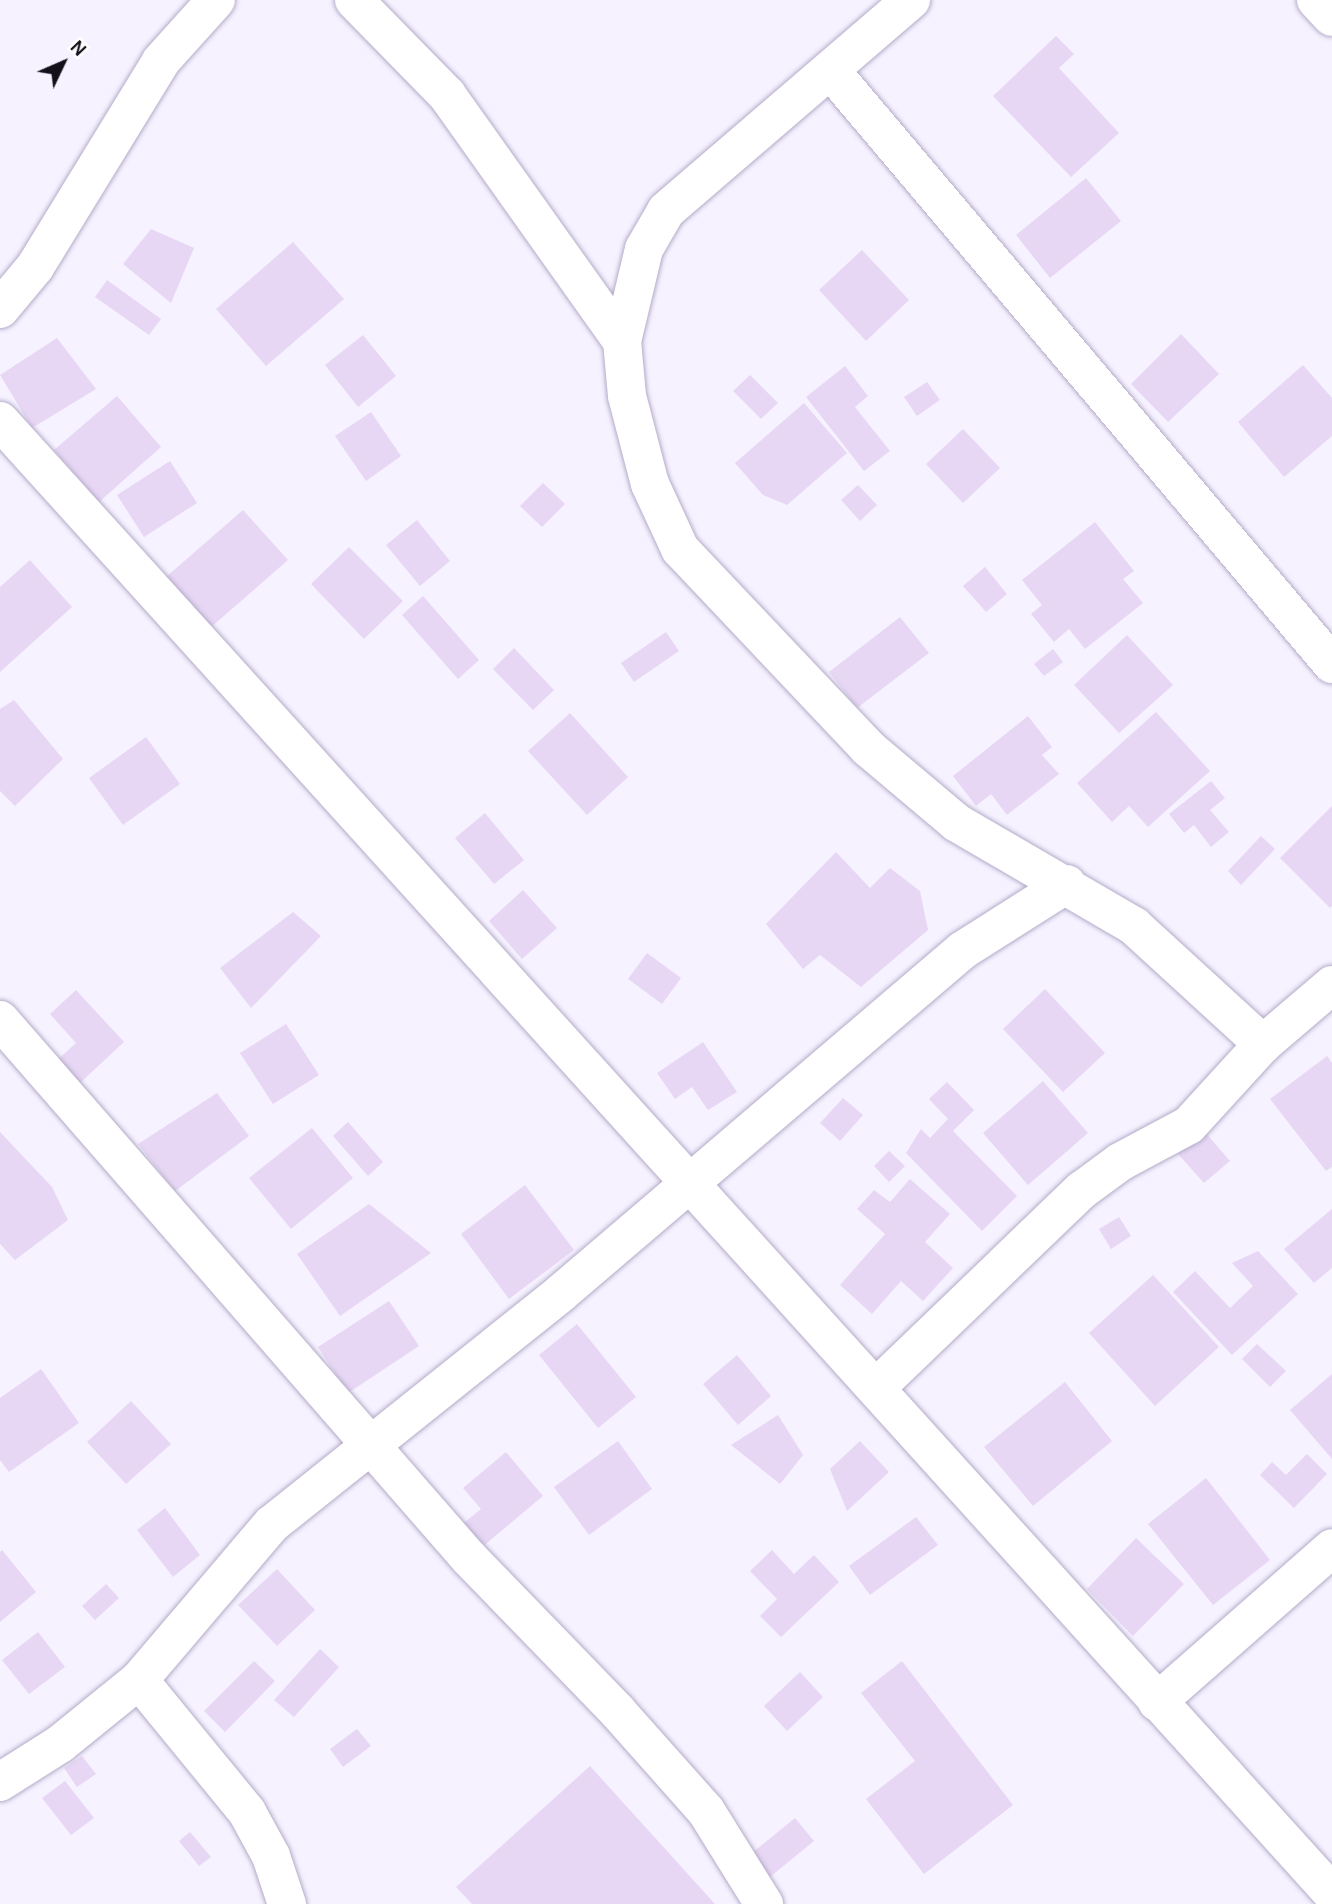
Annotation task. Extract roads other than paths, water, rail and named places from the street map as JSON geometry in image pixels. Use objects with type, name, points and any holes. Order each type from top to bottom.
[{"type":"street","points":[[0,309],[36,267],[161,61],[216,0]]},
{"type":"street","points":[[354,0],[447,95],[622,341]]},
{"type":"street","points":[[911,0],[832,72],[666,211],[644,249],[622,341],[627,396],[650,484],[680,549],[868,748],[957,823],[1067,884],[1134,926],[1263,1044]]},
{"type":"street","points":[[1316,0],[1332,17]]},
{"type":"street","points":[[832,72],[1332,664]]},
{"type":"street","points":[[0,421],[687,1184],[878,1386],[1157,1702],[1332,1893]]},
{"type":"street","points":[[0,1782],[60,1744],[139,1680],[272,1524],[370,1447],[687,1184],[963,950],[1067,884]]},
{"type":"street","points":[[878,1386],[1082,1190],[1120,1162],[1189,1125],[1263,1044],[1332,985]]},
{"type":"street","points":[[0,1020],[370,1447],[706,1811],[764,1904]]},
{"type":"street","points":[[1157,1702],[1332,1548]]},
{"type":"street","points":[[139,1680],[247,1812],[271,1856],[287,1904]]}]
